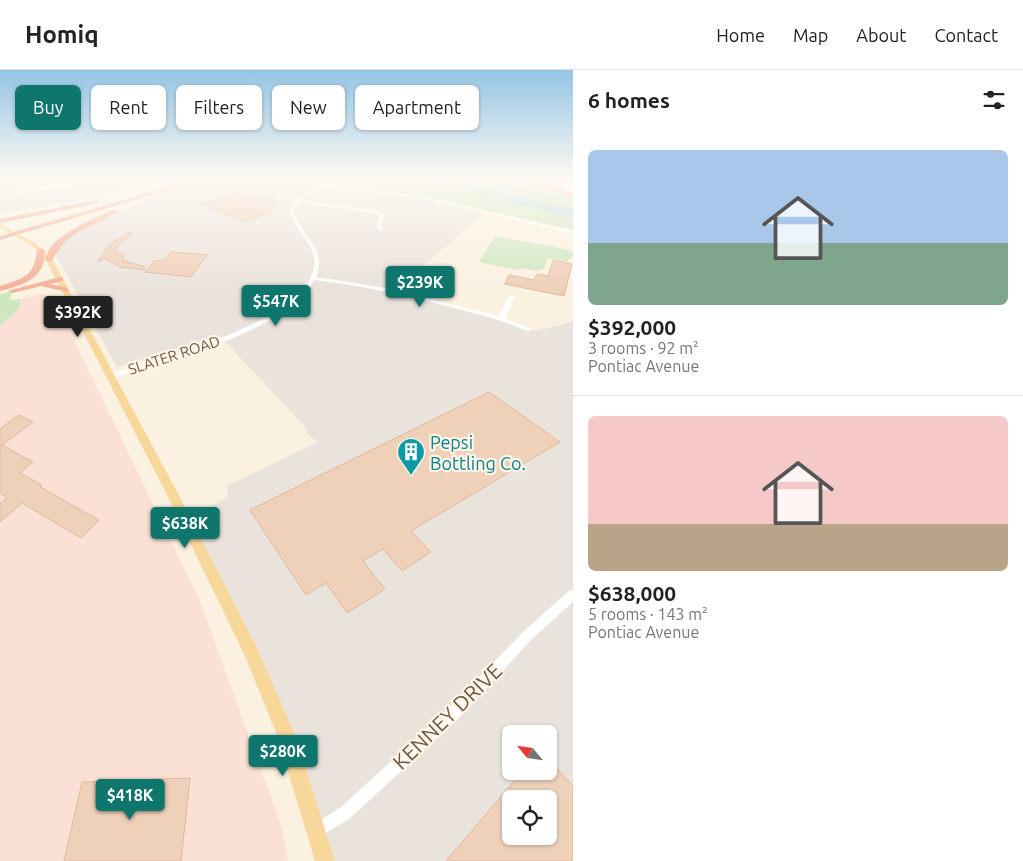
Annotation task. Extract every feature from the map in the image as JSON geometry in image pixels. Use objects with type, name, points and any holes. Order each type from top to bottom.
[{"type":"highway","points":[[0,219],[26,215]]},
{"type":"highway","points":[[1,237],[71,215]]},
{"type":"highway","points":[[27,228],[74,215]]},
{"type":"highway","points":[[48,259],[58,242],[109,215]]},
{"type":"highway","points":[[0,289],[19,282],[35,271],[40,263],[41,250]]},
{"type":"highway","points":[[0,294],[60,279]]},
{"type":"highway","points":[[39,284],[65,290]]},
{"type":"main road","points":[[0,226],[19,235],[41,250],[48,259],[201,550],[258,668],[286,736],[326,861]]},
{"type":"street","points":[[293,215],[296,224],[308,237],[315,252],[317,264],[314,278],[370,285],[501,319],[529,330]]},
{"type":"street","points":[[381,215],[382,216],[379,225],[382,230]]},
{"type":"street","points":[[498,215],[573,232]]},
{"type":"street","name":"SLATER ROAD","points":[[110,376],[226,338],[254,326],[282,312],[295,302],[314,278]]},
{"type":"street","points":[[501,319],[512,296]]},
{"type":"street","name":"KENNEY DRIVE","points":[[316,831],[345,813],[453,714],[529,634],[573,595]]},
{"type":"shaded area","points":[[111,215],[482,215],[425,264],[424,266],[427,265],[420,272],[395,290],[515,322],[534,331],[573,322],[573,861],[324,861],[298,761],[187,518],[228,497],[227,486],[318,442],[305,433],[307,429],[219,335],[117,367],[56,255],[56,249],[68,238]]},
{"type":"shaded area","points":[[42,294],[62,307],[69,330],[200,601],[282,828],[288,861],[0,861],[0,303]]},
{"type":"green space","points":[[506,215],[568,215],[573,216],[573,230]]},
{"type":"green space","points":[[495,236],[570,250],[573,252],[573,256],[566,262],[548,258],[544,269],[538,271],[522,268],[516,270],[479,262]]},
{"type":"green space","points":[[13,293],[9,298],[13,300],[20,299],[20,308],[0,326],[0,294]]},
{"type":"building","points":[[227,215],[264,215],[245,222]]},
{"type":"building","points":[[130,232],[132,234],[114,250],[124,255],[122,260],[145,267],[144,270],[120,267],[104,258],[98,261],[109,245]]},
{"type":"building","points":[[171,252],[207,255],[191,277],[145,272],[154,261],[164,260]]},
{"type":"building","points":[[553,260],[572,264],[564,296],[505,284],[509,275],[534,280],[537,274],[548,276]]},
{"type":"building","name":"Pepsi Bottling Co.","points":[[489,392],[560,442],[411,531],[431,552],[402,571],[383,549],[363,561],[385,589],[347,613],[326,583],[306,595],[250,510]]},
{"type":"building","points":[[19,415],[33,422],[2,445],[33,462],[20,473],[42,485],[40,487],[99,520],[81,538],[22,503],[0,522],[0,504],[7,498],[0,493],[0,429]]},
{"type":"building","points":[[558,770],[573,786],[573,861],[446,861],[502,796],[502,845],[557,845],[557,790],[507,790],[515,780],[558,780]]},
{"type":"building","points":[[190,778],[181,861],[64,861],[82,782]]},
{"type":"place","name":"Pepsi Bottling Co.","points":[[411,476]]}]
